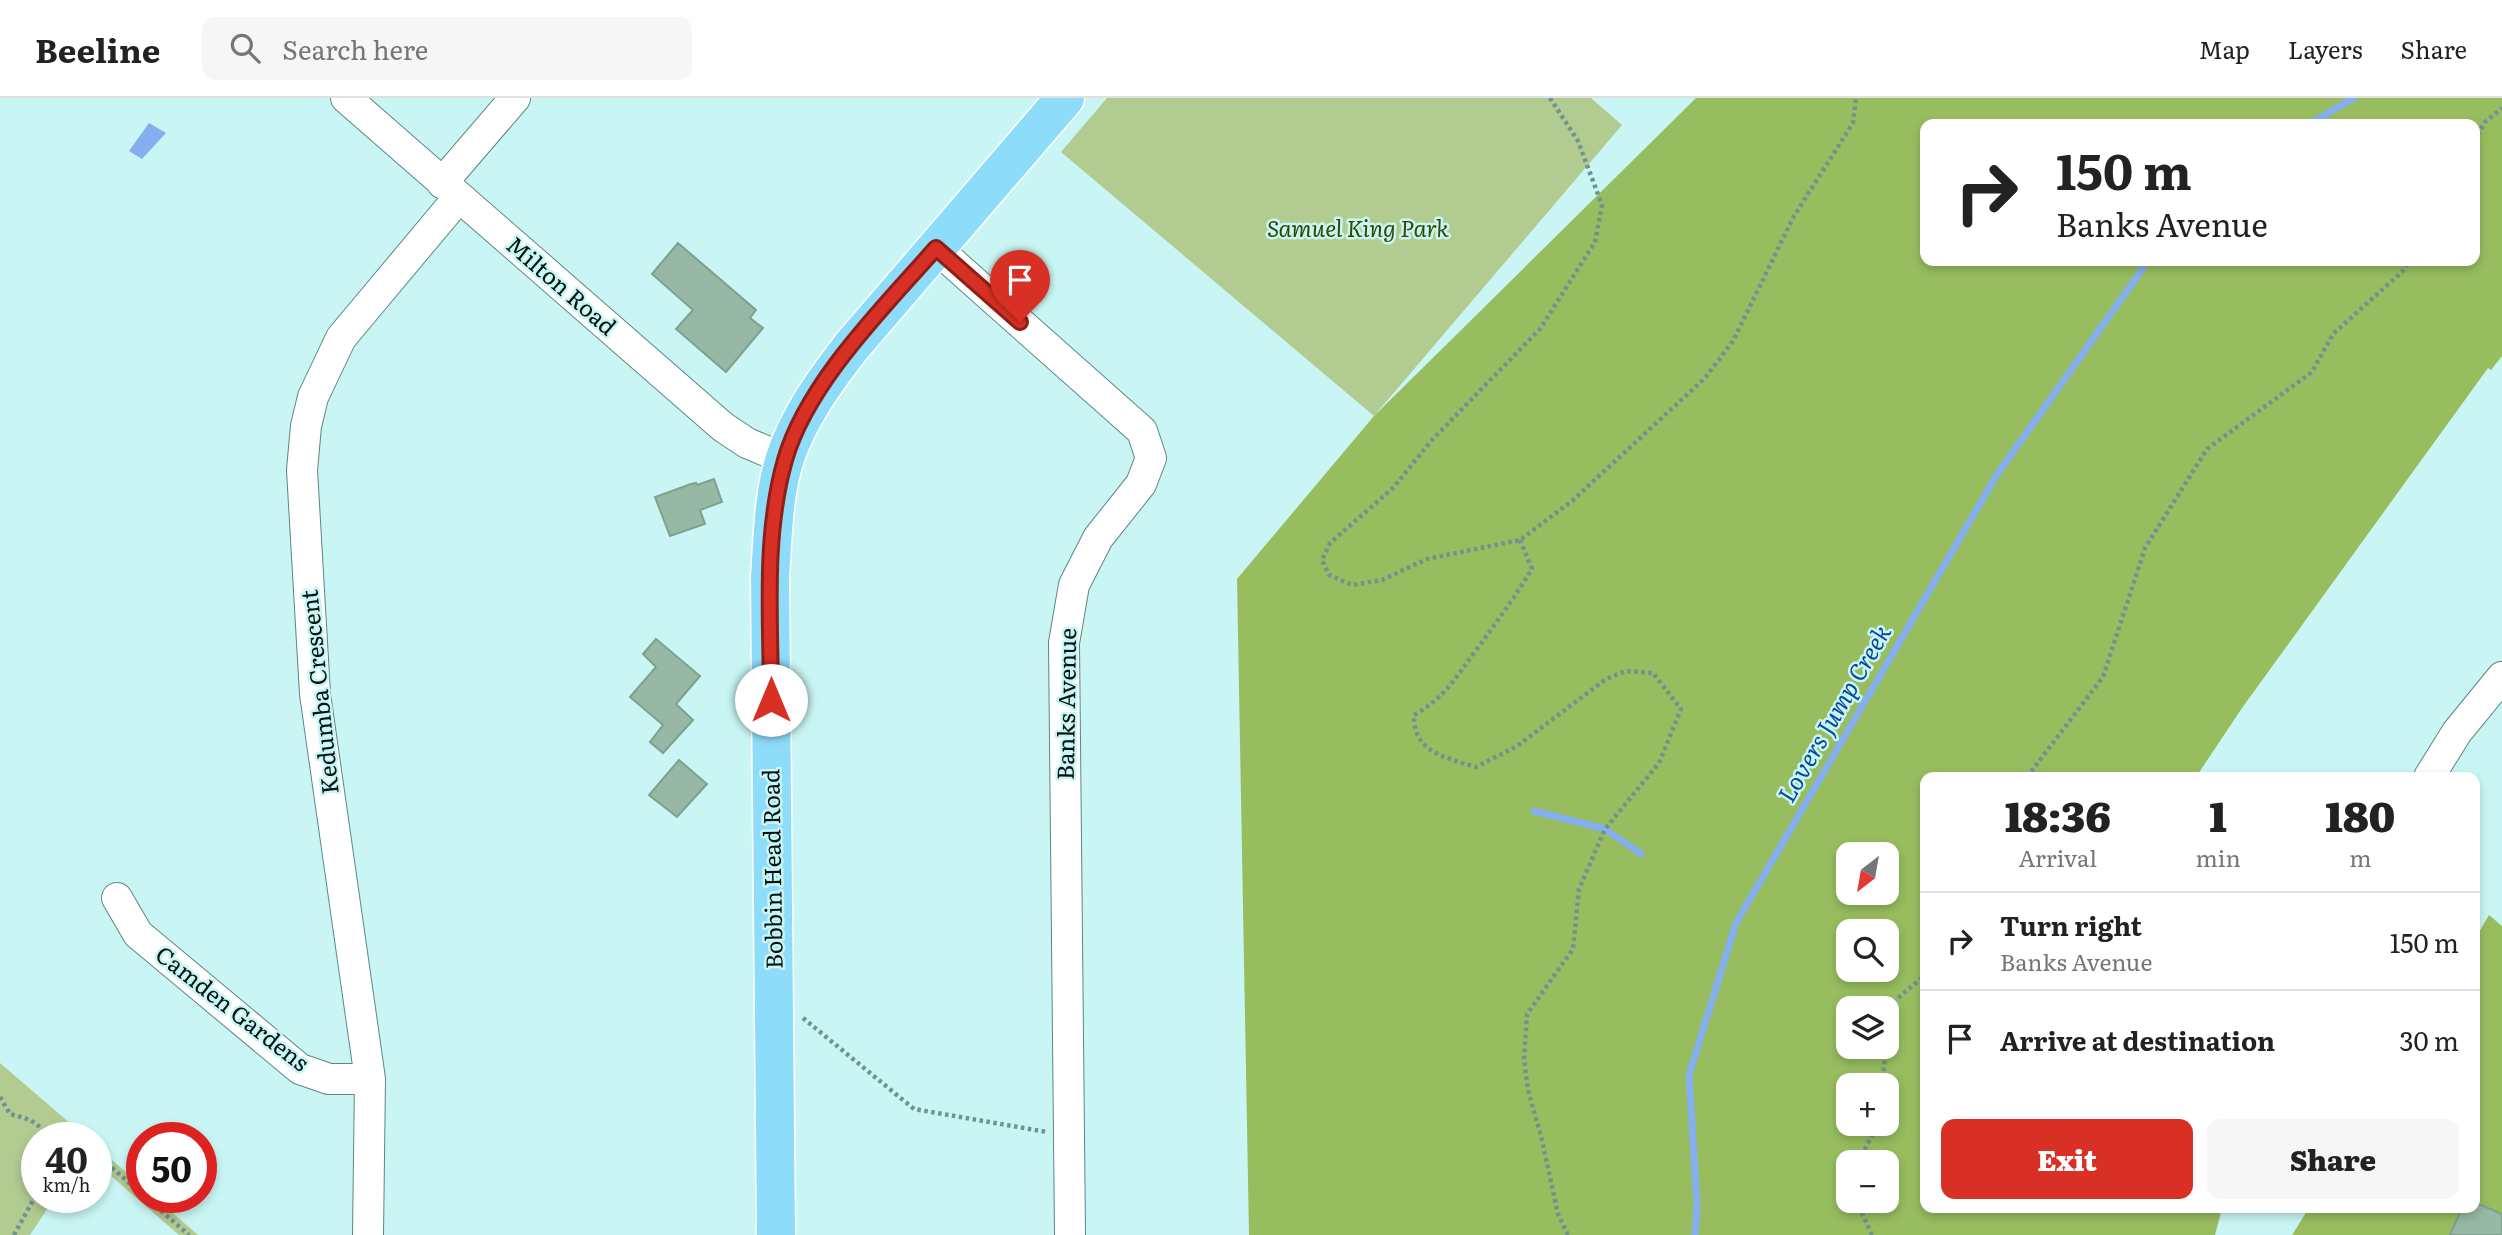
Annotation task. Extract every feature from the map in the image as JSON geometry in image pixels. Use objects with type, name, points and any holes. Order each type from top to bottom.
[{"type":"main road","name":"Bobbin Head Road","points":[[776,1235],[770,576],[774,521],[785,459],[802,418],[851,347],[1065,98]]},
{"type":"street","name":"Milton Road","points":[[346,98],[723,427],[747,443],[785,459]]},
{"type":"street","name":"Kedumba Crescent","points":[[368,1235],[370,1079],[316,694],[302,470],[306,426],[313,397],[341,338],[515,98]]},
{"type":"street","name":"Banks Avenue","points":[[936,248],[1142,431],[1152,458],[1141,484],[1098,538],[1074,585],[1064,643],[1070,1235]]},
{"type":"street","points":[[2432,772],[2457,732],[2502,677]]},
{"type":"street","name":"Camden Gardens","points":[[117,898],[138,934],[300,1069],[330,1079],[370,1079]]},
{"type":"path","points":[[1550,98],[1578,141],[1602,205],[1595,242],[1540,329],[1431,441],[1393,488],[1330,543],[1322,560],[1329,575],[1352,585],[1382,580],[1427,559],[1520,540],[1572,501],[1705,378],[1733,341],[1794,216],[1853,123],[1856,98]]},
{"type":"path","points":[[2480,131],[2485,122],[2502,108]]},
{"type":"path","points":[[2031,772],[2104,677],[2145,548],[2207,449],[2312,372],[2333,334],[2406,266]]},
{"type":"path","points":[[1520,540],[1532,569],[1504,614],[1447,692],[1428,708],[1414,715],[1414,728],[1429,752],[1476,767],[1517,746],[1606,679],[1626,670],[1653,673],[1681,709],[1659,763],[1605,829],[1579,889],[1573,949],[1527,1014],[1524,1059],[1528,1090],[1558,1214],[1568,1235]]},
{"type":"path","points":[[1883,1073],[1891,1004],[1920,979]]},
{"type":"path","points":[[803,1018],[914,1109],[1069,1136]]},
{"type":"path","points":[[0,1097],[9,1114],[34,1122]]},
{"type":"path","points":[[112,1168],[126,1181]]},
{"type":"path","points":[[14,1235],[26,1213]]},
{"type":"path","points":[[163,1213],[189,1235]]},
{"type":"path","points":[[1862,1213],[1872,1235]]},
{"type":"green space","name":"Samuel King Park","points":[[1107,98],[1591,98],[1622,125],[1374,416],[1061,152]]},
{"type":"green space","points":[[1696,98],[2502,98],[2502,356],[2491,370],[2488,368],[2242,708],[2199,772],[1920,772],[1920,1213],[2221,1213],[2215,1235],[1249,1235],[1237,579],[1374,416]]},
{"type":"green space","points":[[2489,915],[2502,926],[2502,1235],[2292,1235],[2306,1213],[2480,1213],[2480,930]]},
{"type":"green space","points":[[0,1063],[69,1122],[21,1122],[21,1213],[44,1213],[30,1235],[0,1235]]},
{"type":"green space","points":[[112,1160],[126,1172],[126,1189],[112,1177]]},
{"type":"green space","points":[[154,1213],[173,1213],[198,1235],[179,1235]]},
{"type":"water","points":[[149,123],[166,133],[142,159],[129,151]]},
{"type":"building","points":[[678,243],[756,310],[750,318],[763,328],[726,372],[676,329],[693,310],[652,274]]},
{"type":"building","points":[[714,479],[722,502],[700,510],[705,524],[670,536],[655,497]]},
{"type":"building","points":[[656,639],[700,676],[676,704],[693,720],[663,753],[650,742],[663,725],[630,697],[656,667],[643,654]]},
{"type":"building","points":[[679,760],[707,784],[677,817],[649,795]]},
{"type":"building","points":[[2480,1205],[2502,1214],[2502,1235],[2450,1235],[2460,1213],[2480,1213]]},
{"type":"waterway","name":"Lovers Jump Creek","points":[[2318,119],[2354,98]]},
{"type":"waterway","name":"Lovers Jump Creek","points":[[1695,1235],[1697,1204],[1689,1075],[1736,923],[1996,476],[2144,266]]},
{"type":"waterway","points":[[1534,811],[1605,829],[1641,854]]},
{"type":"route","points":[[771,700],[770,576],[774,521],[785,459],[802,418],[821,387],[889,301],[936,248],[1020,322]]}]
